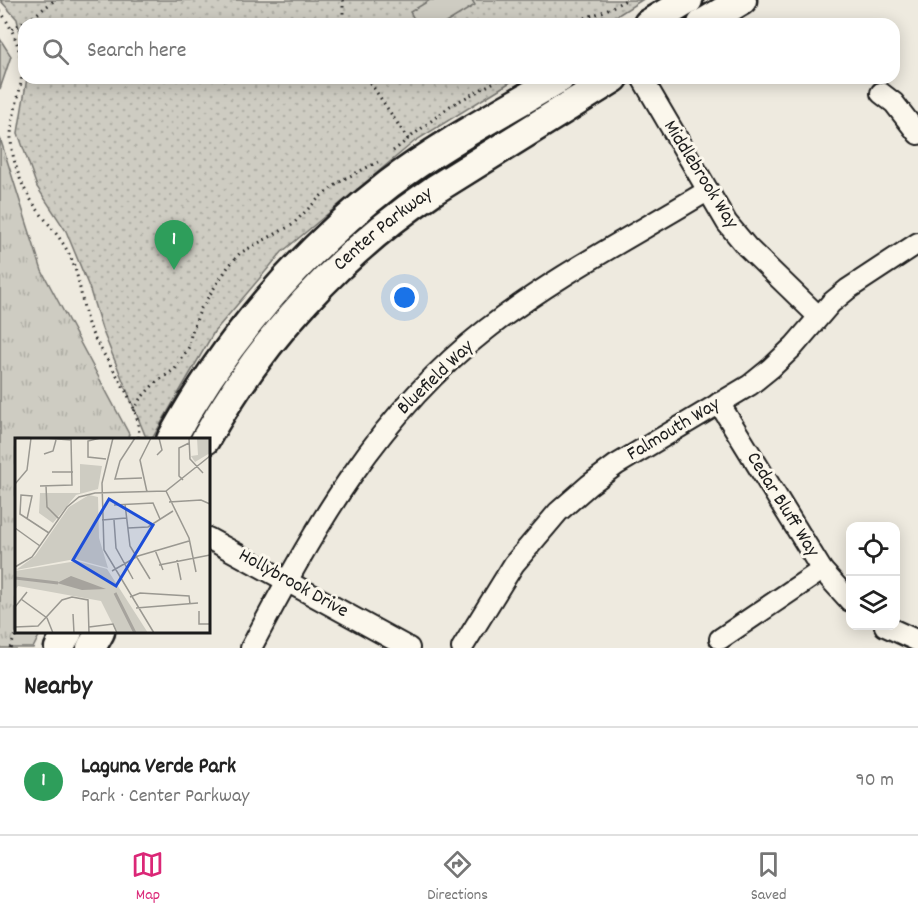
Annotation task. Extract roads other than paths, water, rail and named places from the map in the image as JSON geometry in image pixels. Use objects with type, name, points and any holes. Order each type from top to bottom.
[{"type":"main road","points":[[658,18],[687,0]]},
{"type":"main road","points":[[712,18],[742,0]]},
{"type":"main road","name":"Center Parkway","points":[[172,438],[223,356],[283,283],[325,239],[406,172],[550,84]]},
{"type":"main road","name":"Center Parkway","points":[[207,438],[221,411],[284,324],[323,281],[365,243],[405,209],[604,84]]},
{"type":"main road","points":[[59,648],[67,633]]},
{"type":"main road","points":[[91,648],[99,633]]},
{"type":"street","name":"Middlebrook Way","points":[[645,84],[727,223],[747,247],[818,316]]},
{"type":"street","points":[[881,93],[894,103],[918,134]]},
{"type":"street","name":"Bluefield Way","points":[[251,648],[286,580],[340,490],[373,444],[411,399],[487,329],[534,296],[707,191]]},
{"type":"street","name":"Falmouth Way","points":[[462,648],[513,564],[558,512],[616,465],[750,385],[794,346],[818,316],[848,289],[918,243]]},
{"type":"street","name":"Cedar Bluff Way","points":[[719,403],[822,570],[846,597]]},
{"type":"street","name":"Hollybrook Drive","points":[[210,539],[409,648]]},
{"type":"street","points":[[720,639],[822,570]]},
{"type":"street","points":[[894,630],[918,641]]},
{"type":"place","name":"Laguna Verde Park","points":[[174,270]]}]
